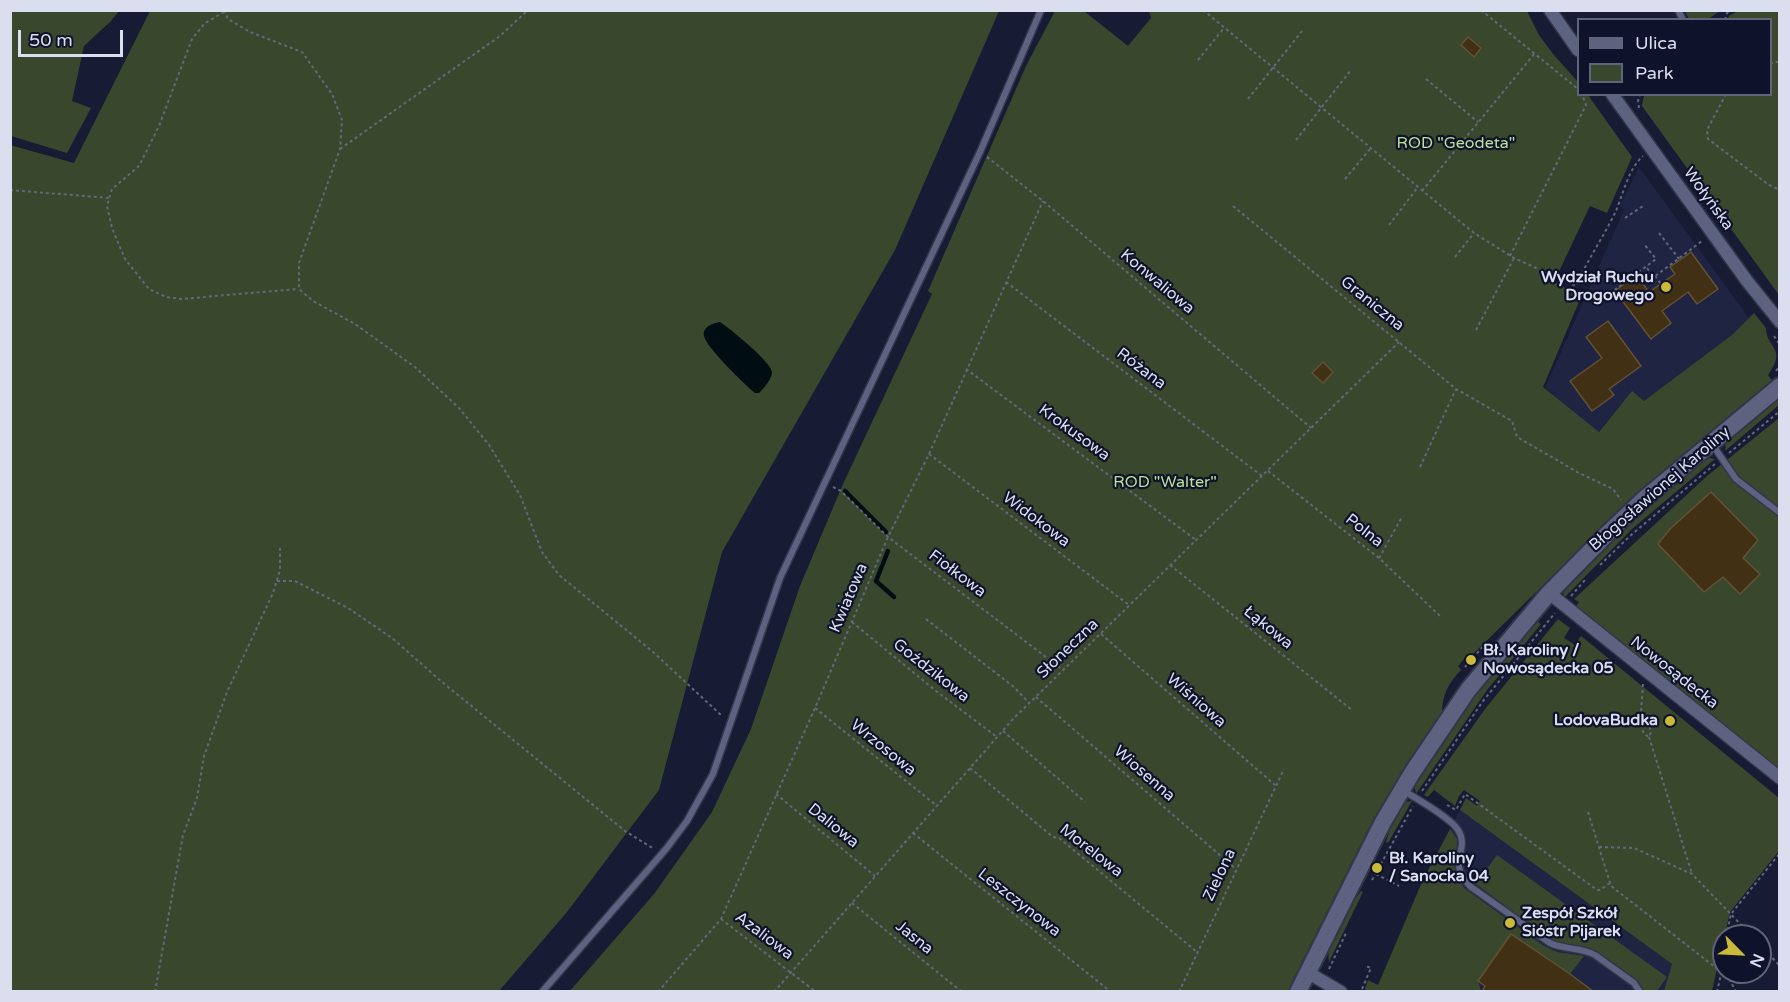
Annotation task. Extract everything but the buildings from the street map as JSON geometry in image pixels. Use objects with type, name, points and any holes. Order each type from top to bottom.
[{"type":"street","points":[[1550,10],[1577,49]]},
{"type":"street","name":"Wołyńska","points":[[1614,96],[1779,321]]},
{"type":"street","name":"Błogosławionej Karoliny","points":[[1298,992],[1363,858],[1402,789],[1468,690],[1549,593],[1630,511],[1712,443],[1778,378]]},
{"type":"street","name":"Nowosądecka","points":[[1549,593],[1779,778]]},
{"type":"street","points":[[1307,972],[1341,992]]},
{"type":"lane","points":[[542,992],[662,853],[687,820],[713,774],[780,578],[980,152],[1041,10]]},
{"type":"lane","points":[[1712,443],[1736,479],[1779,513]]},
{"type":"lane","points":[[1402,789],[1458,828],[1462,842],[1459,871],[1461,878],[1471,887],[1550,943],[1558,947],[1588,951],[1595,955],[1634,983],[1640,992]]},
{"type":"path","points":[[340,149],[500,36],[528,10]]},
{"type":"path","points":[[1203,10],[1474,232],[1510,256],[1576,285],[1614,215],[1634,169]]},
{"type":"path","points":[[1481,10],[1577,88]]},
{"type":"path","points":[[299,289],[299,263],[340,149],[342,120],[332,94],[302,52],[250,32],[228,19],[224,11],[205,23],[192,39],[159,126],[139,166],[112,189],[107,206],[112,228],[125,258],[149,289],[166,297],[181,299],[299,289],[314,301],[355,324],[415,367],[459,408],[489,445],[520,495],[542,552],[559,575],[652,651],[730,724]]},
{"type":"path","points":[[1198,60],[1224,28]]},
{"type":"path","points":[[1248,99],[1302,31]]},
{"type":"path","points":[[1422,191],[1535,53]]},
{"type":"path","points":[[1296,140],[1350,70]]},
{"type":"path","points":[[1426,79],[1478,122]]},
{"type":"path","points":[[1510,256],[1586,105],[1583,96]]},
{"type":"path","points":[[1725,96],[1707,130],[1708,139],[1779,190]]},
{"type":"path","points":[[1345,179],[1371,148]]},
{"type":"path","name":"Konwaliowa","points":[[986,156],[1311,428]]},
{"type":"path","points":[[1389,225],[1418,187]]},
{"type":"path","points":[[10,190],[109,198]]},
{"type":"path","name":"Kwiatowa","points":[[657,992],[721,919],[888,537],[929,454],[1042,201]]},
{"type":"path","name":"Graniczna","points":[[1233,206],[1456,390],[1512,421],[1517,437],[1579,473],[1613,489],[1630,511]]},
{"type":"path","points":[[1625,218],[1643,206]]},
{"type":"path","points":[[1455,257],[1474,232]]},
{"type":"path","points":[[1659,233],[1678,259]]},
{"type":"path","points":[[1646,283],[1705,239]]},
{"type":"path","points":[[1600,301],[1656,259],[1644,244]]},
{"type":"path","points":[[1476,330],[1514,258]]},
{"type":"path","points":[[1646,267],[1661,284]]},
{"type":"path","name":"Różana","points":[[1006,281],[1262,476]]},
{"type":"path","points":[[1774,336],[1779,345]]},
{"type":"path","name":"Słoneczna","points":[[774,992],[1029,703],[1399,342]]},
{"type":"path","points":[[1778,378],[1779,365]]},
{"type":"path","name":"Krokusowa","points":[[966,369],[1196,540]]},
{"type":"path","points":[[1420,467],[1456,390]]},
{"type":"path","points":[[1727,454],[1779,411]]},
{"type":"path","name":"Widokowa","points":[[929,454],[1129,605]]},
{"type":"path","points":[[1593,572],[1630,536],[1719,461]]},
{"type":"path","name":"Polna","points":[[1268,471],[1379,558],[1440,616]]},
{"type":"path","name":"Fiołkowa","points":[[841,491],[888,537],[1063,670]]},
{"type":"path","points":[[1379,558],[1402,517]]},
{"type":"path","points":[[155,992],[183,835],[197,798],[204,756],[228,692],[273,593],[280,570],[280,548]]},
{"type":"path","name":"Łąkowa","points":[[1170,566],[1352,710]]},
{"type":"path","points":[[1371,882],[1417,799],[1483,700],[1562,604],[1585,580]]},
{"type":"path","points":[[277,581],[295,581],[348,608],[392,638],[442,682],[625,831],[662,853]]},
{"type":"path","points":[[926,619],[1014,687],[1029,703]]},
{"type":"path","name":"Goździkowa","points":[[852,622],[936,691],[997,737]]},
{"type":"path","name":"Wiśniowa","points":[[1101,633],[1276,786]]},
{"type":"path","points":[[1643,684],[1641,713],[1651,732],[1649,737],[1692,874]]},
{"type":"path","name":"Wiosenna","points":[[1036,697],[1236,869]]},
{"type":"path","name":"Wrzosowa","points":[[815,708],[937,806]]},
{"type":"path","points":[[1003,731],[1085,802]]},
{"type":"path","name":"Morelowa","points":[[970,768],[1197,952]]},
{"type":"path","name":"Zielona","points":[[1179,992],[1284,769]]},
{"type":"path","name":"Daliowa","points":[[776,794],[876,876]]},
{"type":"path","points":[[1440,800],[1456,810],[1465,794],[1597,890],[1600,891],[1610,883]]},
{"type":"path","points":[[1588,812],[1611,886],[1712,965]]},
{"type":"path","name":"Leszczynowa","points":[[913,834],[1111,992]]},
{"type":"path","points":[[1599,847],[1634,848],[1692,874],[1741,924]]},
{"type":"path","points":[[1729,924],[1731,914],[1779,853]]},
{"type":"path","points":[[1376,874],[1399,886]]},
{"type":"path","name":"Jasna","points":[[852,903],[962,992]]},
{"type":"path","name":"Azaliowa","points":[[721,919],[816,992]]},
{"type":"path","points":[[1330,966],[1349,928]]},
{"type":"path","points":[[1362,989],[1371,968],[1366,966]]},
{"type":"shaded area","points":[[1639,167],[1749,318],[1732,335],[1644,401],[1632,392],[1598,432],[1545,388],[1624,210],[1620,206]]},
{"type":"shaded area","points":[[720,322],[750,346],[770,368],[772,373],[770,378],[759,393],[755,393],[735,374],[706,341],[704,333],[706,328]]},
{"type":"shaded area","name":"Zespół Szkół Sióstr Pijarek","points":[[1460,810],[1672,964],[1664,991],[1387,992],[1422,882]]},
{"type":"green space","points":[[1740,10],[1779,11],[1779,295],[1642,106],[1644,96],[1772,96],[1772,18],[1728,18]]},
{"type":"green space","points":[[10,11],[119,11],[84,46],[72,101],[91,108],[67,153],[11,136]]},
{"type":"green space","points":[[150,11],[999,11],[895,250],[722,552],[659,790],[567,912],[499,991],[11,991],[10,145],[74,163]]},
{"type":"green space","name":"ROD \"Walter\"","points":[[1055,11],[1084,11],[1128,46],[1151,18],[1149,11],[1527,11],[1539,35],[1577,81],[1577,96],[1589,96],[1632,157],[1607,213],[1590,206],[1554,282],[1581,297],[1543,387],[1599,432],[1632,391],[1644,401],[1732,335],[1754,313],[1766,328],[1776,353],[1774,366],[1768,375],[1772,380],[1631,499],[1471,656],[1468,654],[1458,666],[1461,670],[1447,689],[1442,713],[1376,818],[1290,991],[569,992],[654,894],[712,812],[751,729],[800,586],[843,484],[932,294],[928,291],[1026,66]]},
{"type":"green space","points":[[1685,11],[1720,11],[1710,18],[1688,18]]},
{"type":"green space","points":[[1779,396],[1779,405],[1725,451],[1726,441]]},
{"type":"green space","points":[[1779,418],[1779,769],[1576,606],[1579,602],[1574,599],[1707,476]]},
{"type":"green space","points":[[1706,457],[1715,459],[1632,529],[1564,598],[1563,589],[1636,516]]},
{"type":"green space","points":[[1558,619],[1570,628],[1564,638],[1575,645],[1581,636],[1779,798],[1779,851],[1730,912],[1727,924],[1712,924],[1712,991],[1664,991],[1672,964],[1460,810],[1466,798],[1477,806],[1480,801],[1464,790],[1455,806],[1434,790],[1428,797],[1424,795],[1485,709]]},
{"type":"green space","points":[[1535,620],[1541,624],[1487,690],[1416,794],[1414,785],[1447,733],[1482,685]]},
{"type":"green space","points":[[1412,801],[1388,843],[1386,842],[1392,822],[1404,802]]},
{"type":"green space","points":[[1450,829],[1457,839],[1456,873],[1464,888],[1544,946],[1557,952],[1584,956],[1570,974],[1478,981],[1481,991],[1369,992],[1365,989],[1368,980],[1378,985],[1422,882]]},
{"type":"green space","points":[[1497,855],[1667,977],[1657,991],[1642,991],[1634,978],[1587,947],[1564,944],[1549,939],[1476,884]]},
{"type":"green space","points":[[1361,891],[1363,892],[1329,962],[1330,943],[1334,933]]},
{"type":"waterway","points":[[845,491],[886,532]]},
{"type":"waterway","points":[[888,551],[876,581],[894,597]]},
{"type":"place","name":"Wydział Ruchu Drogowego","points":[[1666,287]]},
{"type":"place","name":"Bł. Karoliny / Nowosądecka 05","points":[[1471,660]]},
{"type":"place","name":"LodovaBudka","points":[[1670,721]]},
{"type":"place","name":"Bł. Karoliny / Sanocka 04","points":[[1377,868]]},
{"type":"place","name":"Zespół Szkół Sióstr Pijarek","points":[[1510,923]]},
{"type":"park label","name":"ROD \"Geodeta\"","points":[[1456,144]]}]
